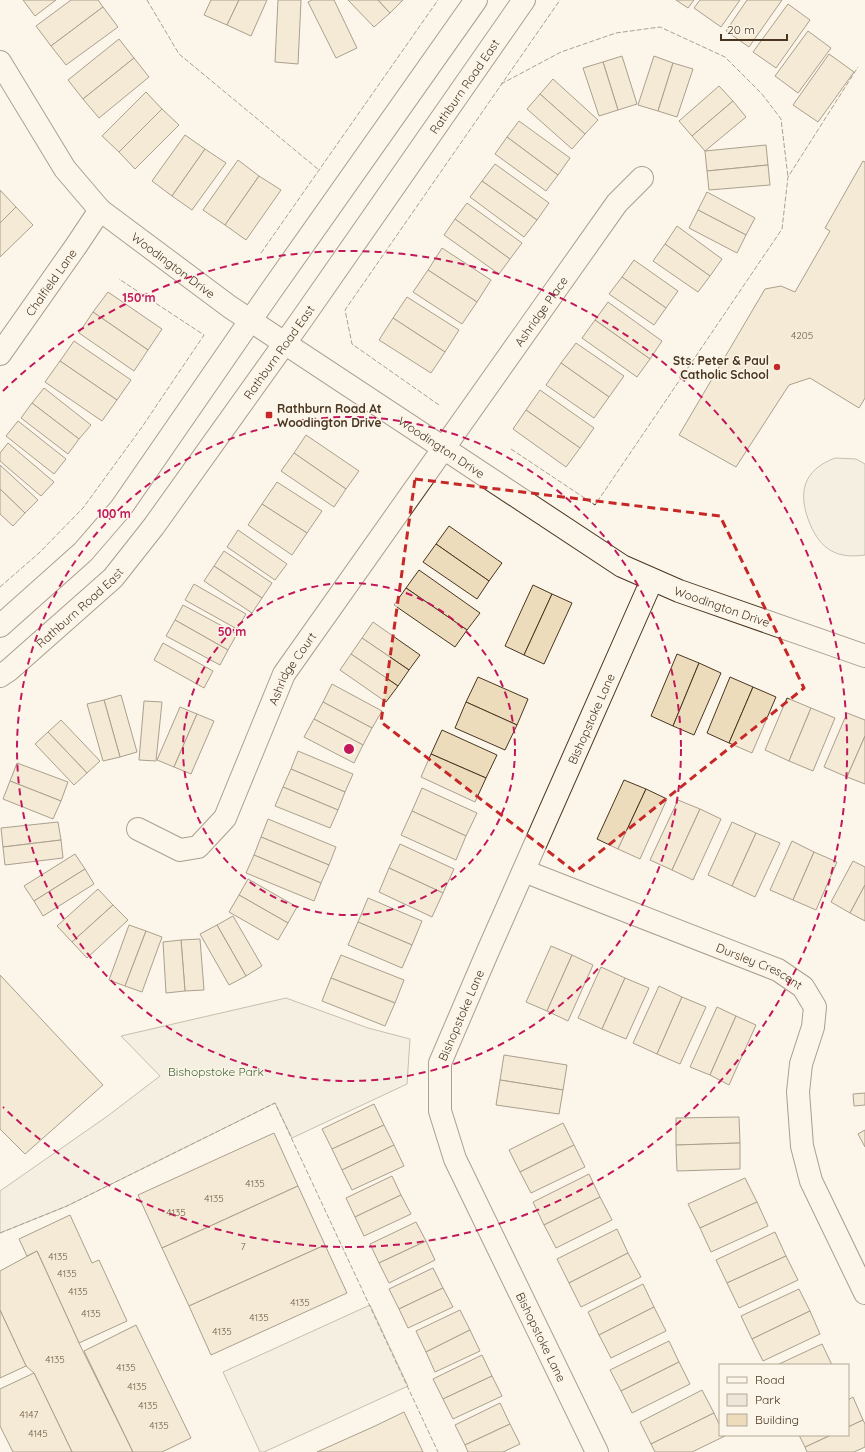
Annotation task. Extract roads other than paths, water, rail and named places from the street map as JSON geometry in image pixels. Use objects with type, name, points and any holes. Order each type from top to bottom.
[{"type":"street","points":[[0,626],[83,552],[122,508],[250,320],[476,0]]},
{"type":"street","name":"Rathburn Road East","points":[[0,676],[9,670],[113,578],[154,526],[284,344],[524,0]]},
{"type":"street","name":"Woodington Drive","points":[[0,62],[65,169],[100,210],[230,307],[622,566],[679,591],[865,656]]},
{"type":"street","name":"Ashridge Place","points":[[443,447],[617,203],[642,178]]},
{"type":"street","name":"Chalfield Lane","points":[[0,354],[100,210]]},
{"type":"street","name":"Ashridge Court","points":[[138,829],[180,850],[198,847],[225,818],[284,674],[443,447]]},
{"type":"street","name":"Bishopstoke Lane","points":[[596,1452],[455,1159],[440,1111],[440,1063],[652,580]]},
{"type":"street","name":"Dursley Crescent","points":[[524,871],[778,970],[803,987],[815,1007],[813,1027],[801,1064],[798,1092],[802,1146],[811,1181],[865,1293]]},
{"type":"place","name":"Sts. Peter & Paul Catholic School","points":[[777,367]]},
{"type":"place","name":"Rathburn Road At Woodington Drive","points":[[269,415]]},
{"type":"park label","name":"Bishopstoke Park","points":[[216,1071]]}]
